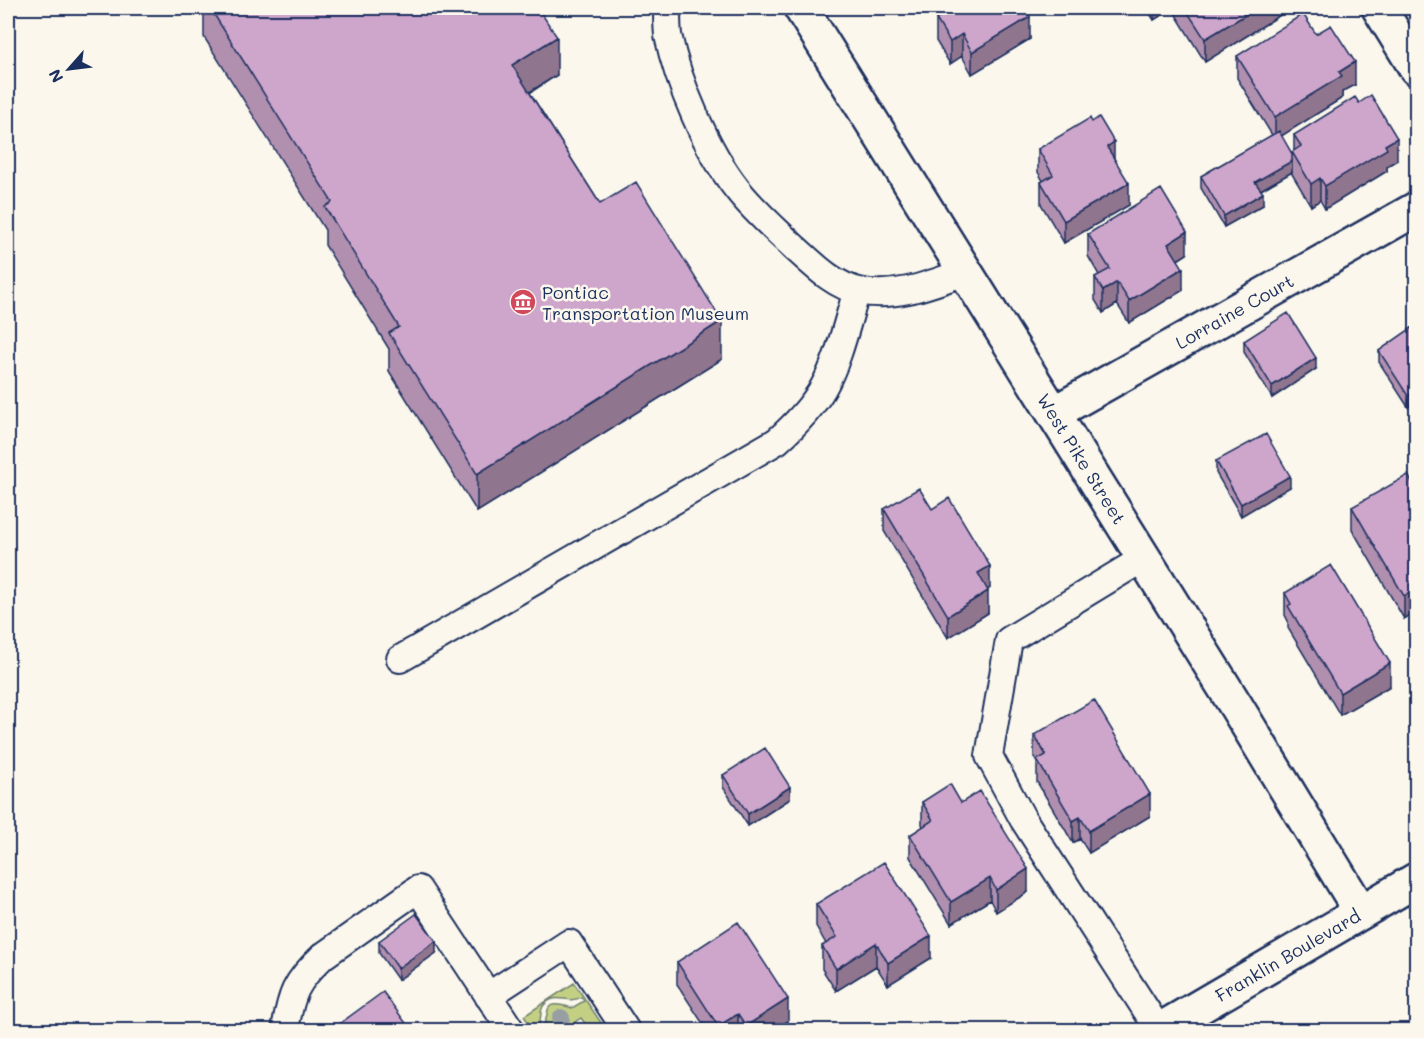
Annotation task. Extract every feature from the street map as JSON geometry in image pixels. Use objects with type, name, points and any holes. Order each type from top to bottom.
[{"type":"street","name":"West Pike Street","points":[[801,8],[1144,558],[1360,912]]},
{"type":"street","points":[[1379,8],[1416,68]]},
{"type":"street","name":"Lorraine Court","points":[[1054,413],[1416,209]]},
{"type":"street","name":"Franklin Boulevard","points":[[1159,1030],[1416,880]]},
{"type":"lane","points":[[667,8],[668,34],[691,106],[711,147],[736,188],[759,215],[820,270],[836,282],[856,291],[879,294],[925,286],[965,272]]},
{"type":"lane","points":[[400,659],[777,441],[801,419],[824,387],[856,291]]},
{"type":"lane","points":[[1144,558],[1009,640],[988,756],[1023,819],[1159,1030]]},
{"type":"lane","points":[[285,1030],[294,991],[311,968],[323,956],[418,889],[511,1030]]},
{"type":"lane","points":[[488,996],[569,943],[626,1030]]},
{"type":"green space","points":[[574,983],[606,1030],[590,1030],[581,1018],[575,1022],[581,1030],[540,1030],[550,1007],[561,1005],[572,1008],[584,1001],[581,997],[572,1000],[558,998],[549,1001],[542,1007],[539,1024],[533,1030],[524,1016]]},
{"type":"building","name":"Pontiac Transportation Museum","points":[[210,8],[538,8],[557,37],[512,65],[600,204],[636,182],[722,321],[477,474],[389,333],[399,327],[325,207],[332,202]]},
{"type":"building","points":[[946,8],[1024,8],[1030,17],[972,52],[962,34],[950,42],[936,19],[948,11]]},
{"type":"building","points":[[1185,8],[1257,8],[1205,39]]},
{"type":"building","points":[[1303,14],[1316,34],[1331,25],[1355,62],[1339,72],[1342,76],[1275,117],[1237,56]]},
{"type":"building","points":[[1371,95],[1397,138],[1385,145],[1387,149],[1325,186],[1320,178],[1311,184],[1292,152],[1301,146],[1294,135],[1355,97],[1359,103]]},
{"type":"building","points":[[1099,117],[1114,142],[1107,147],[1129,183],[1064,221],[1041,182],[1053,175],[1038,149],[1090,118],[1092,122]]},
{"type":"building","points":[[1279,131],[1292,154],[1292,161],[1255,182],[1263,193],[1224,216],[1201,176]]},
{"type":"building","points":[[1161,189],[1187,232],[1168,244],[1183,268],[1129,301],[1117,282],[1103,291],[1095,277],[1110,269],[1088,234]]},
{"type":"building","points":[[1288,313],[1316,358],[1272,386],[1244,341]]},
{"type":"building","points":[[1416,325],[1416,390],[1408,396],[1379,351]]},
{"type":"building","points":[[1266,434],[1290,476],[1241,504],[1216,461]]},
{"type":"building","points":[[1408,475],[1416,489],[1416,594],[1414,590],[1404,596],[1352,507]]},
{"type":"building","points":[[919,488],[932,509],[949,498],[990,566],[978,573],[988,591],[948,616],[884,509]]},
{"type":"building","points":[[1331,565],[1390,663],[1340,693],[1288,606],[1291,604],[1285,593]]},
{"type":"building","points":[[1094,700],[1150,794],[1089,831],[1080,817],[1073,821],[1037,760],[1046,755],[1034,735]]},
{"type":"building","points":[[765,748],[790,787],[748,814],[723,775]]},
{"type":"building","points":[[950,784],[961,803],[980,791],[1028,869],[996,890],[990,878],[951,902],[910,835],[933,820],[922,802]]},
{"type":"building","points":[[884,862],[931,936],[888,963],[876,943],[836,969],[822,946],[837,937],[816,904]]},
{"type":"building","points":[[416,914],[436,941],[398,968],[379,941]]},
{"type":"building","points":[[738,922],[788,999],[746,1026],[738,1014],[718,1026],[677,962]]},
{"type":"building","points":[[383,992],[411,1030],[331,1030]]},
{"type":"place","name":"Pontiac Transportation Museum","points":[[523,302]]}]
